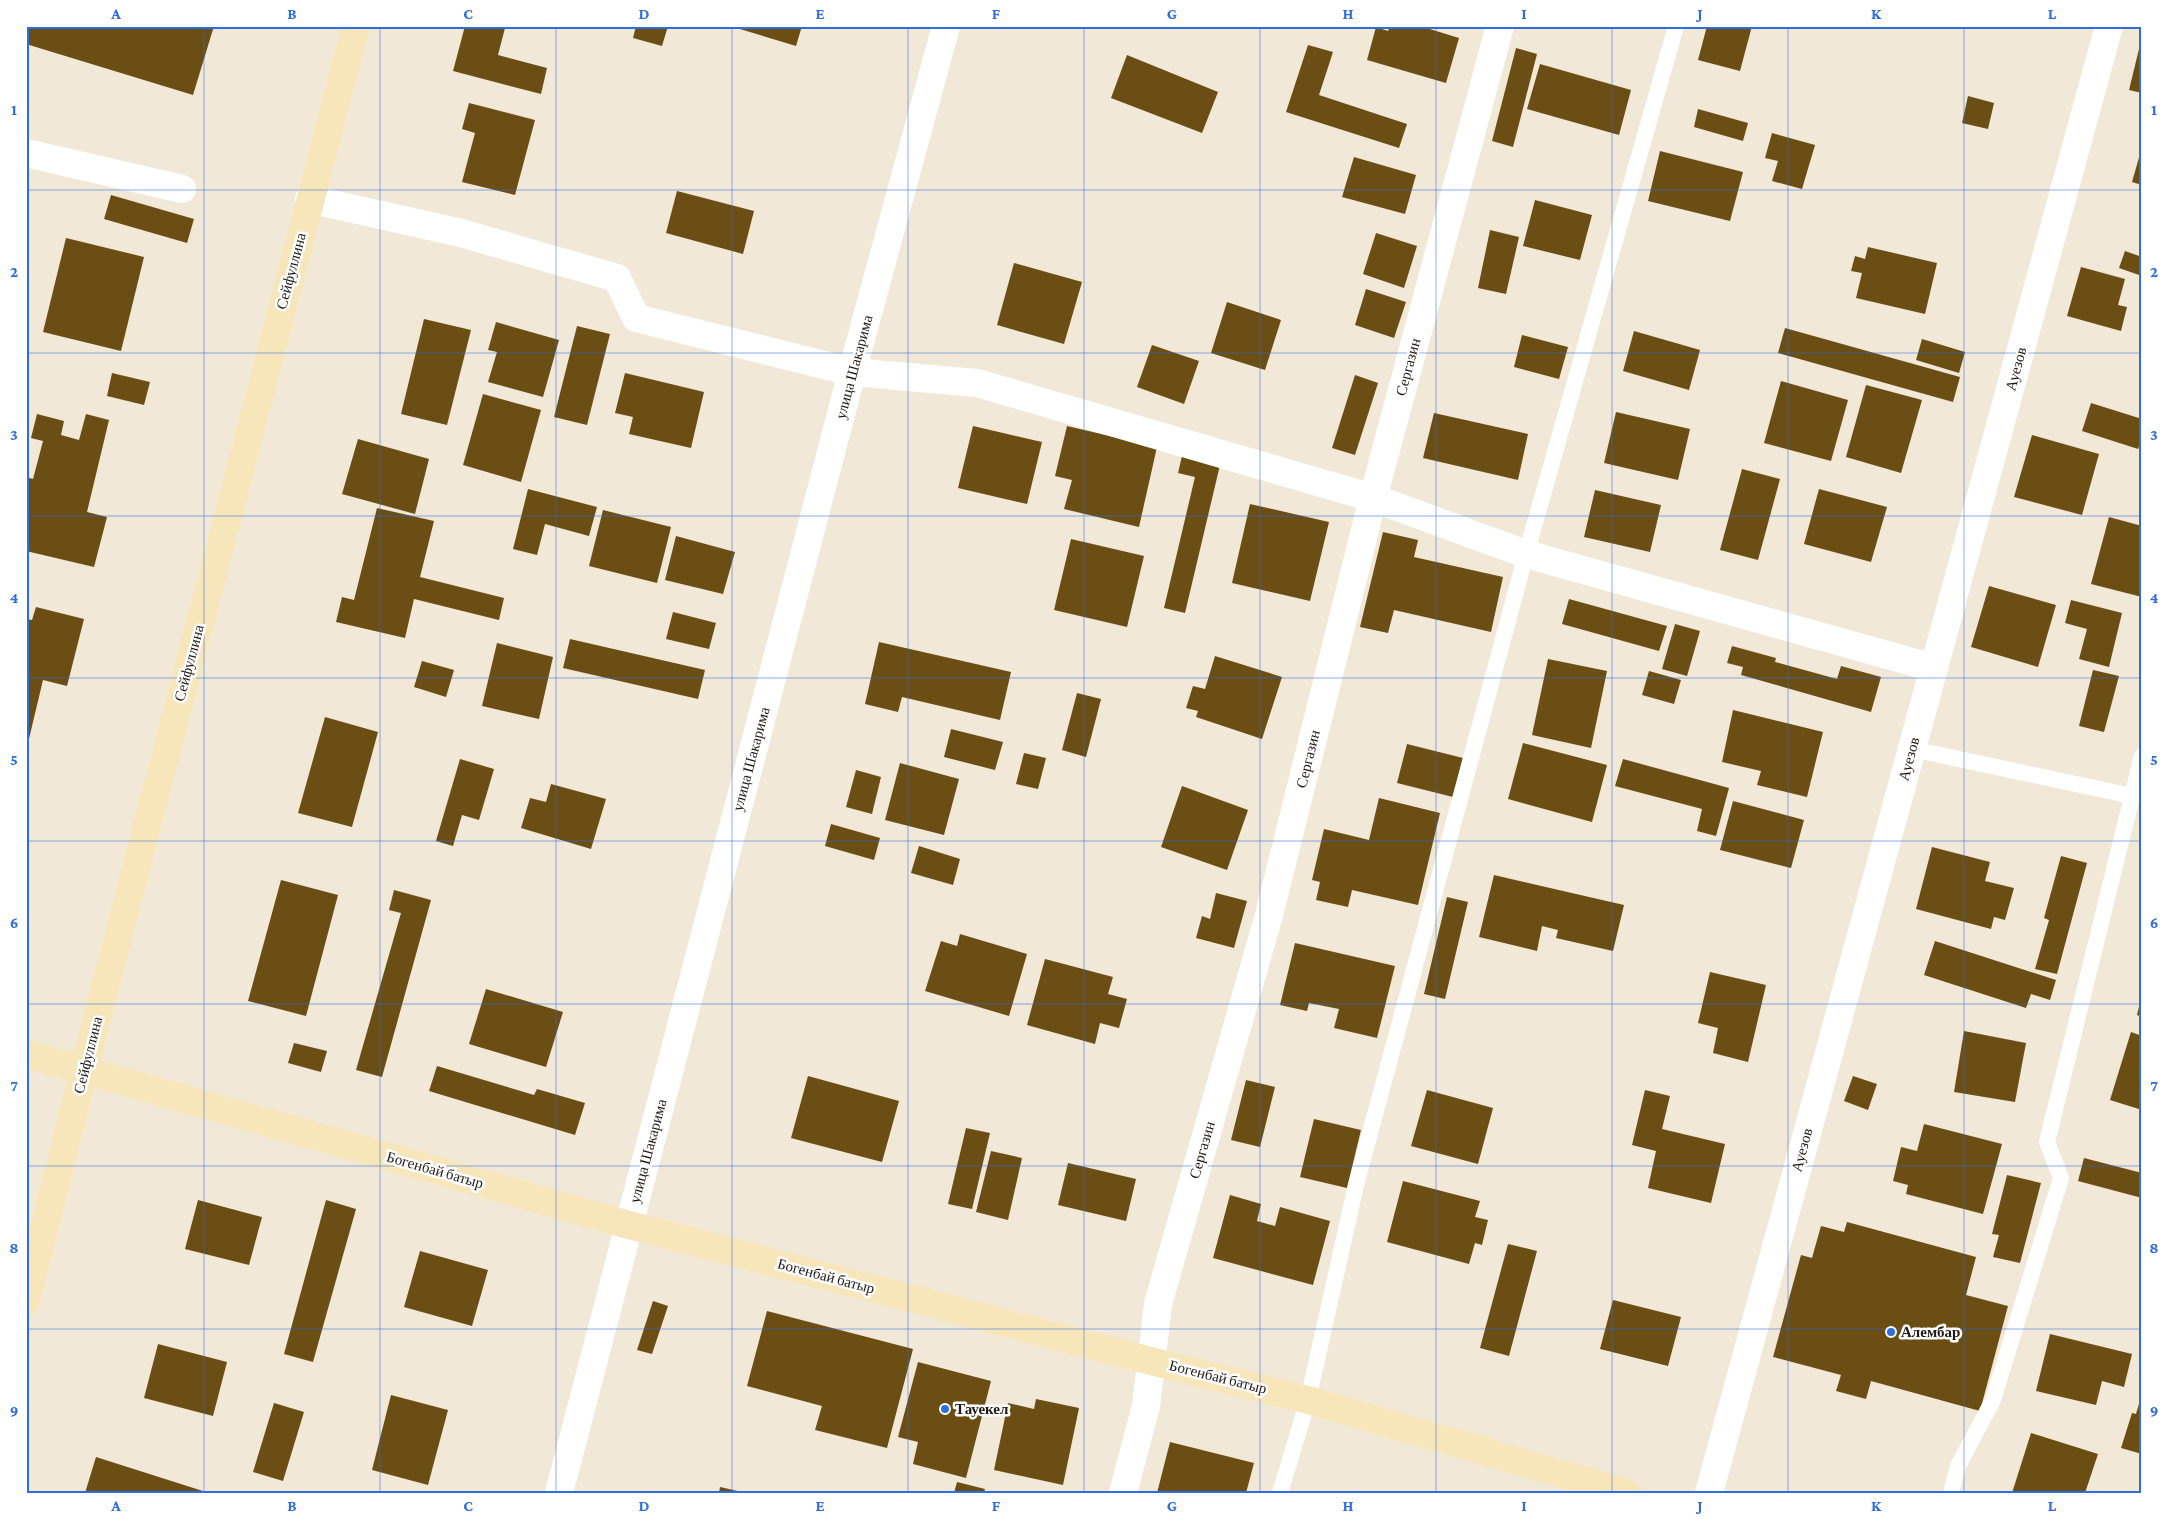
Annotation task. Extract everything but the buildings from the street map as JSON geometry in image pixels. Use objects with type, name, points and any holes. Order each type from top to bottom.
[{"type":"street","name":"Сейфуллина","points":[[26,1301],[309,199],[356,26]]},
{"type":"street","name":"улица Шакарима","points":[[559,1493],[852,372],[946,26]]},
{"type":"street","name":"Сергазин","points":[[1123,1493],[1146,1406],[1158,1304],[1269,914],[1373,498],[1500,26]]},
{"type":"street","name":"Ауезов","points":[[1709,1493],[2109,26]]},
{"type":"street","points":[[26,153],[182,189]]},
{"type":"street","points":[[309,199],[461,233],[617,278],[636,318],[852,372],[976,383],[1373,498],[1526,554],[1934,668]]},
{"type":"street","name":"Богенбай батыр","points":[[26,1054],[629,1225],[1308,1400],[1627,1493]]},
{"type":"lane","points":[[1280,1493],[1308,1400],[1356,1185],[1526,554],[1676,26]]},
{"type":"lane","points":[[1912,749],[2132,796]]},
{"type":"lane","points":[[1951,1493],[1958,1466],[1993,1400],[2061,1178],[2047,1142],[2142,756]]},
{"type":"place","name":"Алембар","points":[[1891,1332]]},
{"type":"place","name":"Тауекел","points":[[945,1409]]}]
